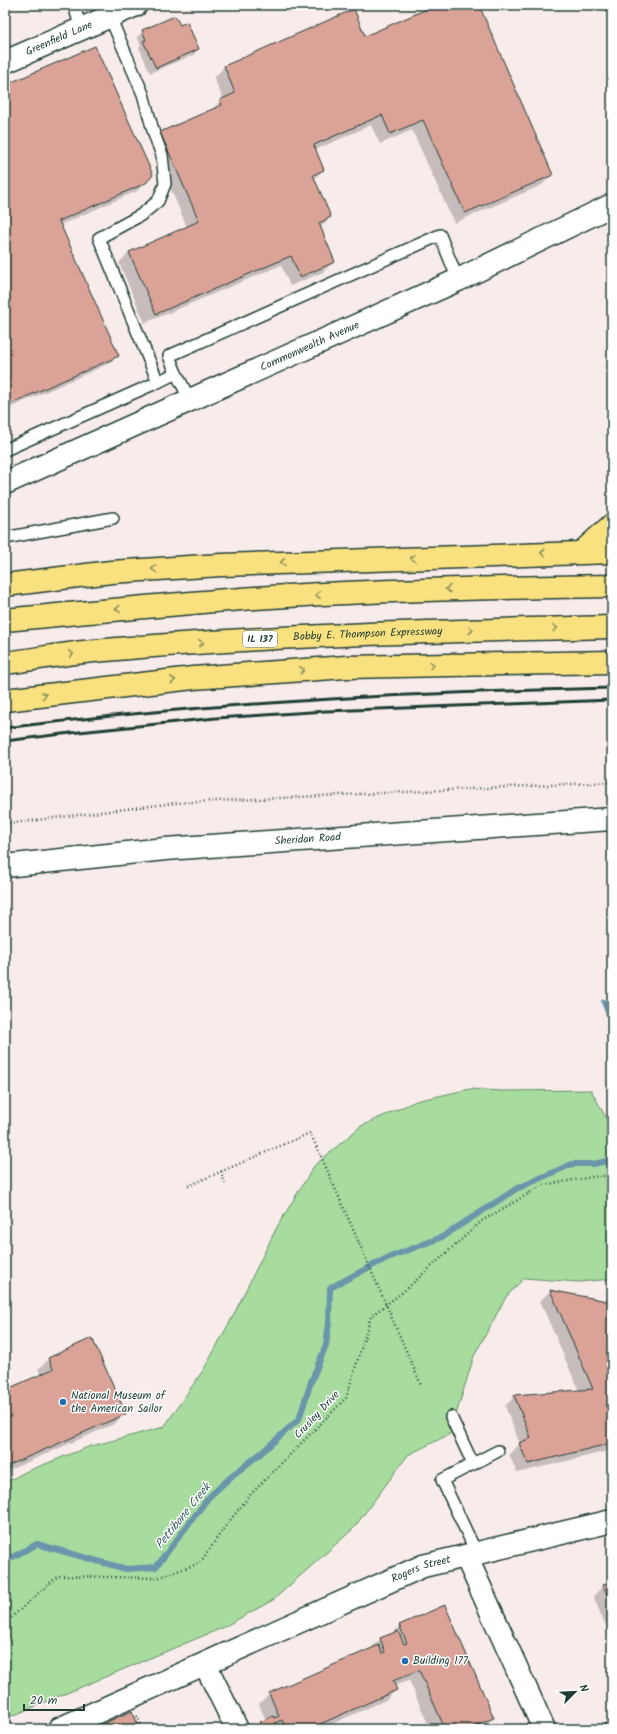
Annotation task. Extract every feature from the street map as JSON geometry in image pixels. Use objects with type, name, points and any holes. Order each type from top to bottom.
[{"type":"highway","points":[[582,552],[612,526]]},
{"type":"highway","points":[[5,585],[111,572],[221,565],[612,552]]},
{"type":"highway","points":[[5,620],[256,598],[413,590],[612,586]]},
{"type":"highway","name":"Bobby E. Thompson Expressway","points":[[5,663],[104,650],[284,637],[612,627]]},
{"type":"highway","points":[[5,700],[193,678],[346,667],[612,662]]},
{"type":"street","name":"Greenfield Lane","points":[[5,62],[136,5]]},
{"type":"street","name":"Commonwealth Avenue","points":[[5,483],[458,280],[612,205]]},
{"type":"street","name":"Sheridan Road","points":[[5,866],[165,849],[612,819]]},
{"type":"street","points":[[472,1555],[612,1521]]},
{"type":"street","name":"Rogers Street","points":[[59,1729],[423,1566],[472,1555],[544,1729]]},
{"type":"street","points":[[205,1664],[237,1729]]},
{"type":"lane","points":[[74,5],[82,29]]},
{"type":"lane","points":[[110,17],[143,94],[154,134],[162,155],[165,184],[158,201],[141,215],[99,238],[158,382]]},
{"type":"lane","points":[[190,400],[169,356],[440,235],[458,280]]},
{"type":"lane","points":[[5,450],[176,373]]},
{"type":"lane","points":[[5,538],[113,518]]},
{"type":"lane","points":[[451,1417],[473,1464]]},
{"type":"lane","points":[[472,1555],[442,1480],[498,1451]]},
{"type":"path","points":[[5,824],[174,803],[612,782]]},
{"type":"path","points":[[188,1186],[310,1132],[422,1387]]},
{"type":"path","points":[[221,1171],[225,1183]]},
{"type":"path","name":"Crusley Drive","points":[[5,1623],[58,1576],[157,1578],[200,1562],[251,1494],[346,1398],[371,1316],[403,1292],[482,1221],[543,1185],[599,1176],[612,1176]]},
{"type":"green space","points":[[470,1089],[502,1091],[591,1090],[612,1129],[612,1279],[578,1282],[524,1278],[506,1297],[474,1356],[450,1434],[408,1455],[353,1529],[273,1600],[222,1628],[12,1716],[5,1713],[5,1483],[25,1472],[88,1447],[164,1427],[204,1369],[232,1318],[277,1227],[314,1166],[361,1126],[416,1101]]},
{"type":"building","points":[[436,5],[479,5],[553,175],[465,213],[423,120],[390,134],[382,115],[314,145],[324,170],[313,175],[331,217],[319,223],[335,262],[300,277],[291,256],[156,314],[129,252],[199,221],[160,132],[222,105],[220,100],[235,93],[224,66],[354,9],[365,36]]},
{"type":"building","points":[[175,16],[180,25],[187,22],[199,49],[156,68],[143,41],[146,40],[142,30]]},
{"type":"building","points":[[95,46],[153,175],[146,183],[59,221],[119,356],[5,406],[5,85]]},
{"type":"building","points":[[550,1290],[612,1302],[612,1443],[528,1464],[519,1443],[531,1438],[514,1395],[593,1389]]},
{"type":"building","name":"National Museum of the American Sailor","points":[[92,1338],[126,1414],[5,1467],[5,1390],[53,1369],[48,1358]]},
{"type":"building","points":[[612,1581],[612,1606],[603,1585]]},
{"type":"building","name":"Building 177","points":[[445,1605],[494,1718],[472,1727],[473,1729],[445,1729],[419,1670],[393,1681],[397,1690],[309,1729],[286,1729],[282,1720],[275,1723],[276,1725],[263,1729],[260,1722],[273,1716],[274,1718],[279,1716],[269,1693],[379,1645],[382,1653],[385,1652],[380,1638],[398,1631],[404,1644],[407,1643],[399,1625]]},
{"type":"building","points":[[132,1711],[140,1729],[91,1729]]},
{"type":"waterway","points":[[604,1002],[612,1022]]},
{"type":"waterway","name":"Pettibone Creek","points":[[5,1561],[37,1544],[126,1569],[156,1567],[209,1497],[299,1419],[311,1382],[326,1345],[329,1323],[330,1288],[385,1259],[442,1237],[516,1189],[572,1164],[593,1164],[612,1160]]},
{"type":"railway","points":[[5,728],[80,719],[308,700],[612,688]]},
{"type":"railway","points":[[5,741],[216,718],[326,711],[612,700]]},
{"type":"place","name":"National Museum of the American Sailor","points":[[63,1402]]},
{"type":"place","name":"Building 177","points":[[405,1661]]}]
